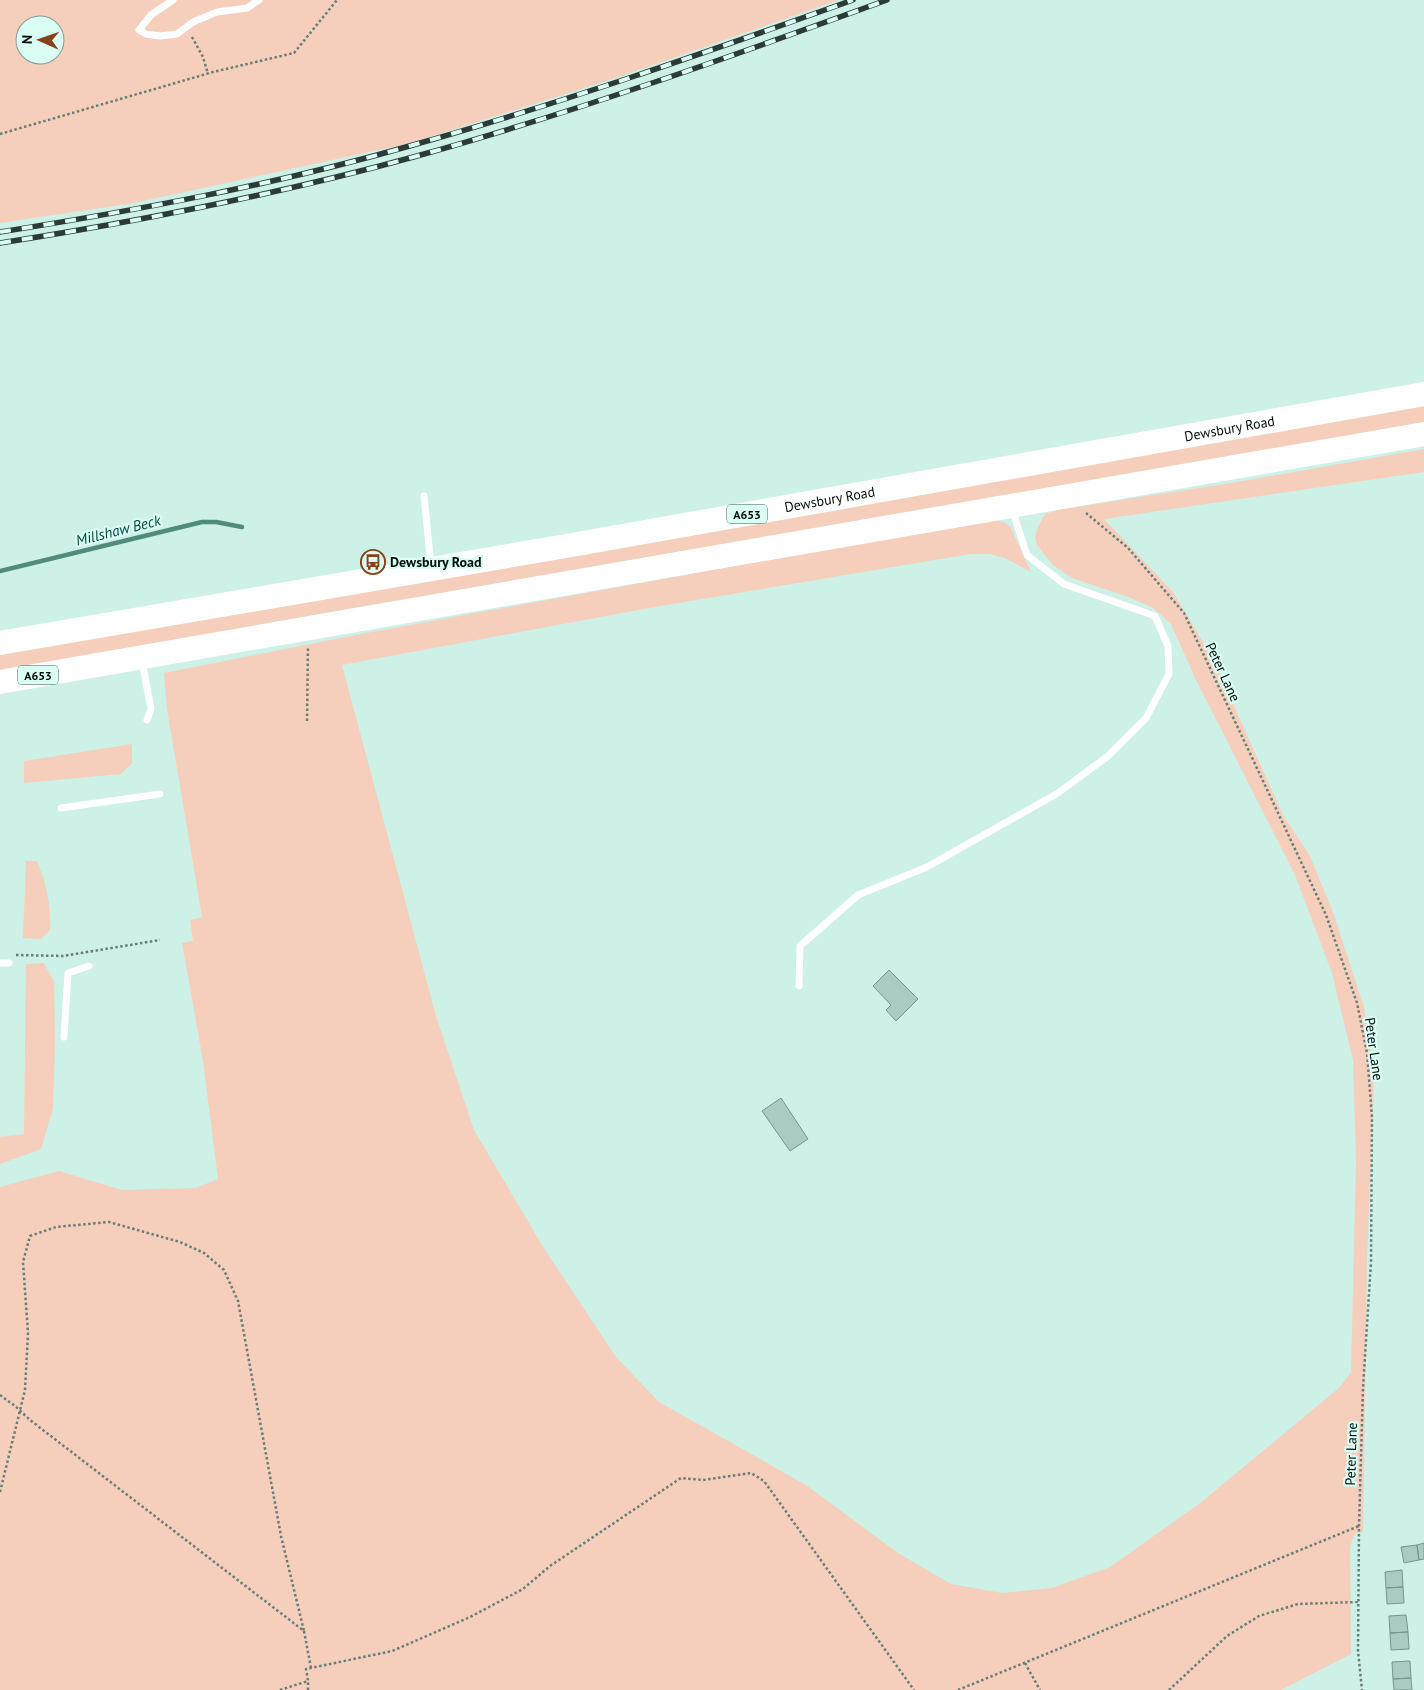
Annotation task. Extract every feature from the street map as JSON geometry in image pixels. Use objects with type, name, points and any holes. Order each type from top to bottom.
[{"type":"highway","name":"Dewsbury Road","points":[[0,643],[1424,394]]},
{"type":"highway","name":"A653","points":[[0,682],[1424,434]]},
{"type":"lane","points":[[173,0],[151,15],[139,30],[146,34],[160,36],[177,34],[192,22],[217,12],[247,8],[259,0]]},
{"type":"lane","points":[[424,496],[431,569]]},
{"type":"lane","points":[[799,986],[800,946],[858,895],[927,867],[1058,793],[1108,756],[1146,718],[1169,674],[1168,646],[1154,616],[1064,584],[1026,555],[1011,506]]},
{"type":"lane","points":[[141,658],[151,709],[147,720]]},
{"type":"lane","points":[[61,808],[160,794]]},
{"type":"lane","points":[[0,963],[9,959]]},
{"type":"lane","points":[[64,1037],[68,973],[89,966]]},
{"type":"path","points":[[0,134],[208,74],[294,53],[337,0]]},
{"type":"path","points":[[187,26],[203,57],[208,74]]},
{"type":"path","name":"Peter Lane","points":[[1066,496],[1128,548],[1184,613],[1326,914],[1358,1003],[1366,1053],[1372,1117],[1371,1262],[1363,1388],[1359,1526],[1358,1650],[1362,1690]]},
{"type":"path","points":[[306,721],[308,629]]},
{"type":"path","points":[[9,959],[64,956],[160,940]]},
{"type":"path","points":[[0,1492],[25,1390],[28,1358],[23,1262],[30,1236],[56,1226],[109,1222],[180,1242],[204,1253],[224,1270],[238,1301],[281,1536],[311,1668]]},
{"type":"path","points":[[0,1395],[304,1631]]},
{"type":"path","points":[[308,1690],[306,1669],[392,1651],[470,1617],[522,1589],[550,1566],[681,1478],[703,1480],[751,1473],[764,1481],[914,1690]]},
{"type":"path","points":[[958,1690],[1359,1526]]},
{"type":"path","points":[[1171,1690],[1227,1636],[1260,1616],[1298,1604],[1359,1602]]},
{"type":"path","points":[[1025,1662],[1040,1690]]},
{"type":"path","points":[[280,1690],[308,1681]]},
{"type":"shaded area","points":[[0,0],[839,0],[616,78],[411,143],[134,203],[0,223]]},
{"type":"shaded area","points":[[1424,400],[1424,423],[319,614],[0,673],[0,652]]},
{"type":"shaded area","points":[[1424,449],[1424,472],[1104,519],[1173,592],[1212,657],[1283,815],[1310,856],[1334,915],[1364,1007],[1374,1080],[1367,1259],[1363,1532],[1355,1533],[1350,1547],[1351,1654],[1281,1690],[0,1690],[0,1187],[59,1171],[122,1190],[196,1188],[218,1179],[203,1061],[182,943],[193,941],[190,920],[202,917],[167,709],[164,673],[361,634],[991,519],[1006,523],[1011,528],[1031,572],[1005,558],[990,554],[970,554],[649,608],[342,665],[436,1016],[474,1130],[545,1250],[616,1357],[659,1402],[806,1485],[898,1553],[951,1584],[1002,1593],[1052,1588],[1110,1567],[1199,1504],[1339,1388],[1351,1372],[1356,1160],[1353,1060],[1332,973],[1295,875],[1195,678],[1171,624],[1153,608],[1131,598],[1072,578],[1053,565],[1037,545],[1035,537],[1038,527],[1045,514],[1057,510],[1237,482]]},
{"type":"shaded area","points":[[132,744],[132,763],[121,774],[24,783],[24,761]]},
{"type":"shaded area","points":[[26,861],[37,861],[48,895],[50,930],[41,939],[23,938]]},
{"type":"shaded area","points":[[44,963],[54,982],[53,1109],[41,1149],[0,1164],[0,1137],[24,1134],[26,964]]},
{"type":"building","points":[[889,970],[918,999],[896,1021],[886,1010],[891,1005],[873,986]]},
{"type":"building","points":[[781,1098],[808,1139],[790,1151],[762,1111]]},
{"type":"building","points":[[1424,1543],[1424,1559],[1419,1560],[1417,1545]]},
{"type":"building","points":[[1417,1545],[1419,1560],[1404,1563],[1401,1547]]},
{"type":"building","points":[[1402,1570],[1403,1587],[1386,1588],[1385,1572]]},
{"type":"building","points":[[1403,1587],[1404,1603],[1387,1604],[1386,1588]]},
{"type":"building","points":[[1406,1615],[1408,1632],[1390,1633],[1389,1616]]},
{"type":"building","points":[[1408,1632],[1409,1649],[1391,1650],[1390,1633]]},
{"type":"building","points":[[1410,1661],[1411,1678],[1393,1679],[1392,1662]]},
{"type":"building","points":[[1411,1678],[1412,1690],[1394,1690],[1393,1679]]},
{"type":"waterway","name":"Millshaw Beck","points":[[0,571],[202,522],[216,522],[242,527]]},
{"type":"railway","points":[[0,232],[208,195],[362,159],[469,129],[579,94],[689,58],[853,0]]},
{"type":"railway","points":[[0,243],[210,206],[366,170],[476,139],[595,102],[887,0]]},
{"type":"place","name":"Dewsbury Road","points":[[373,562]]}]
